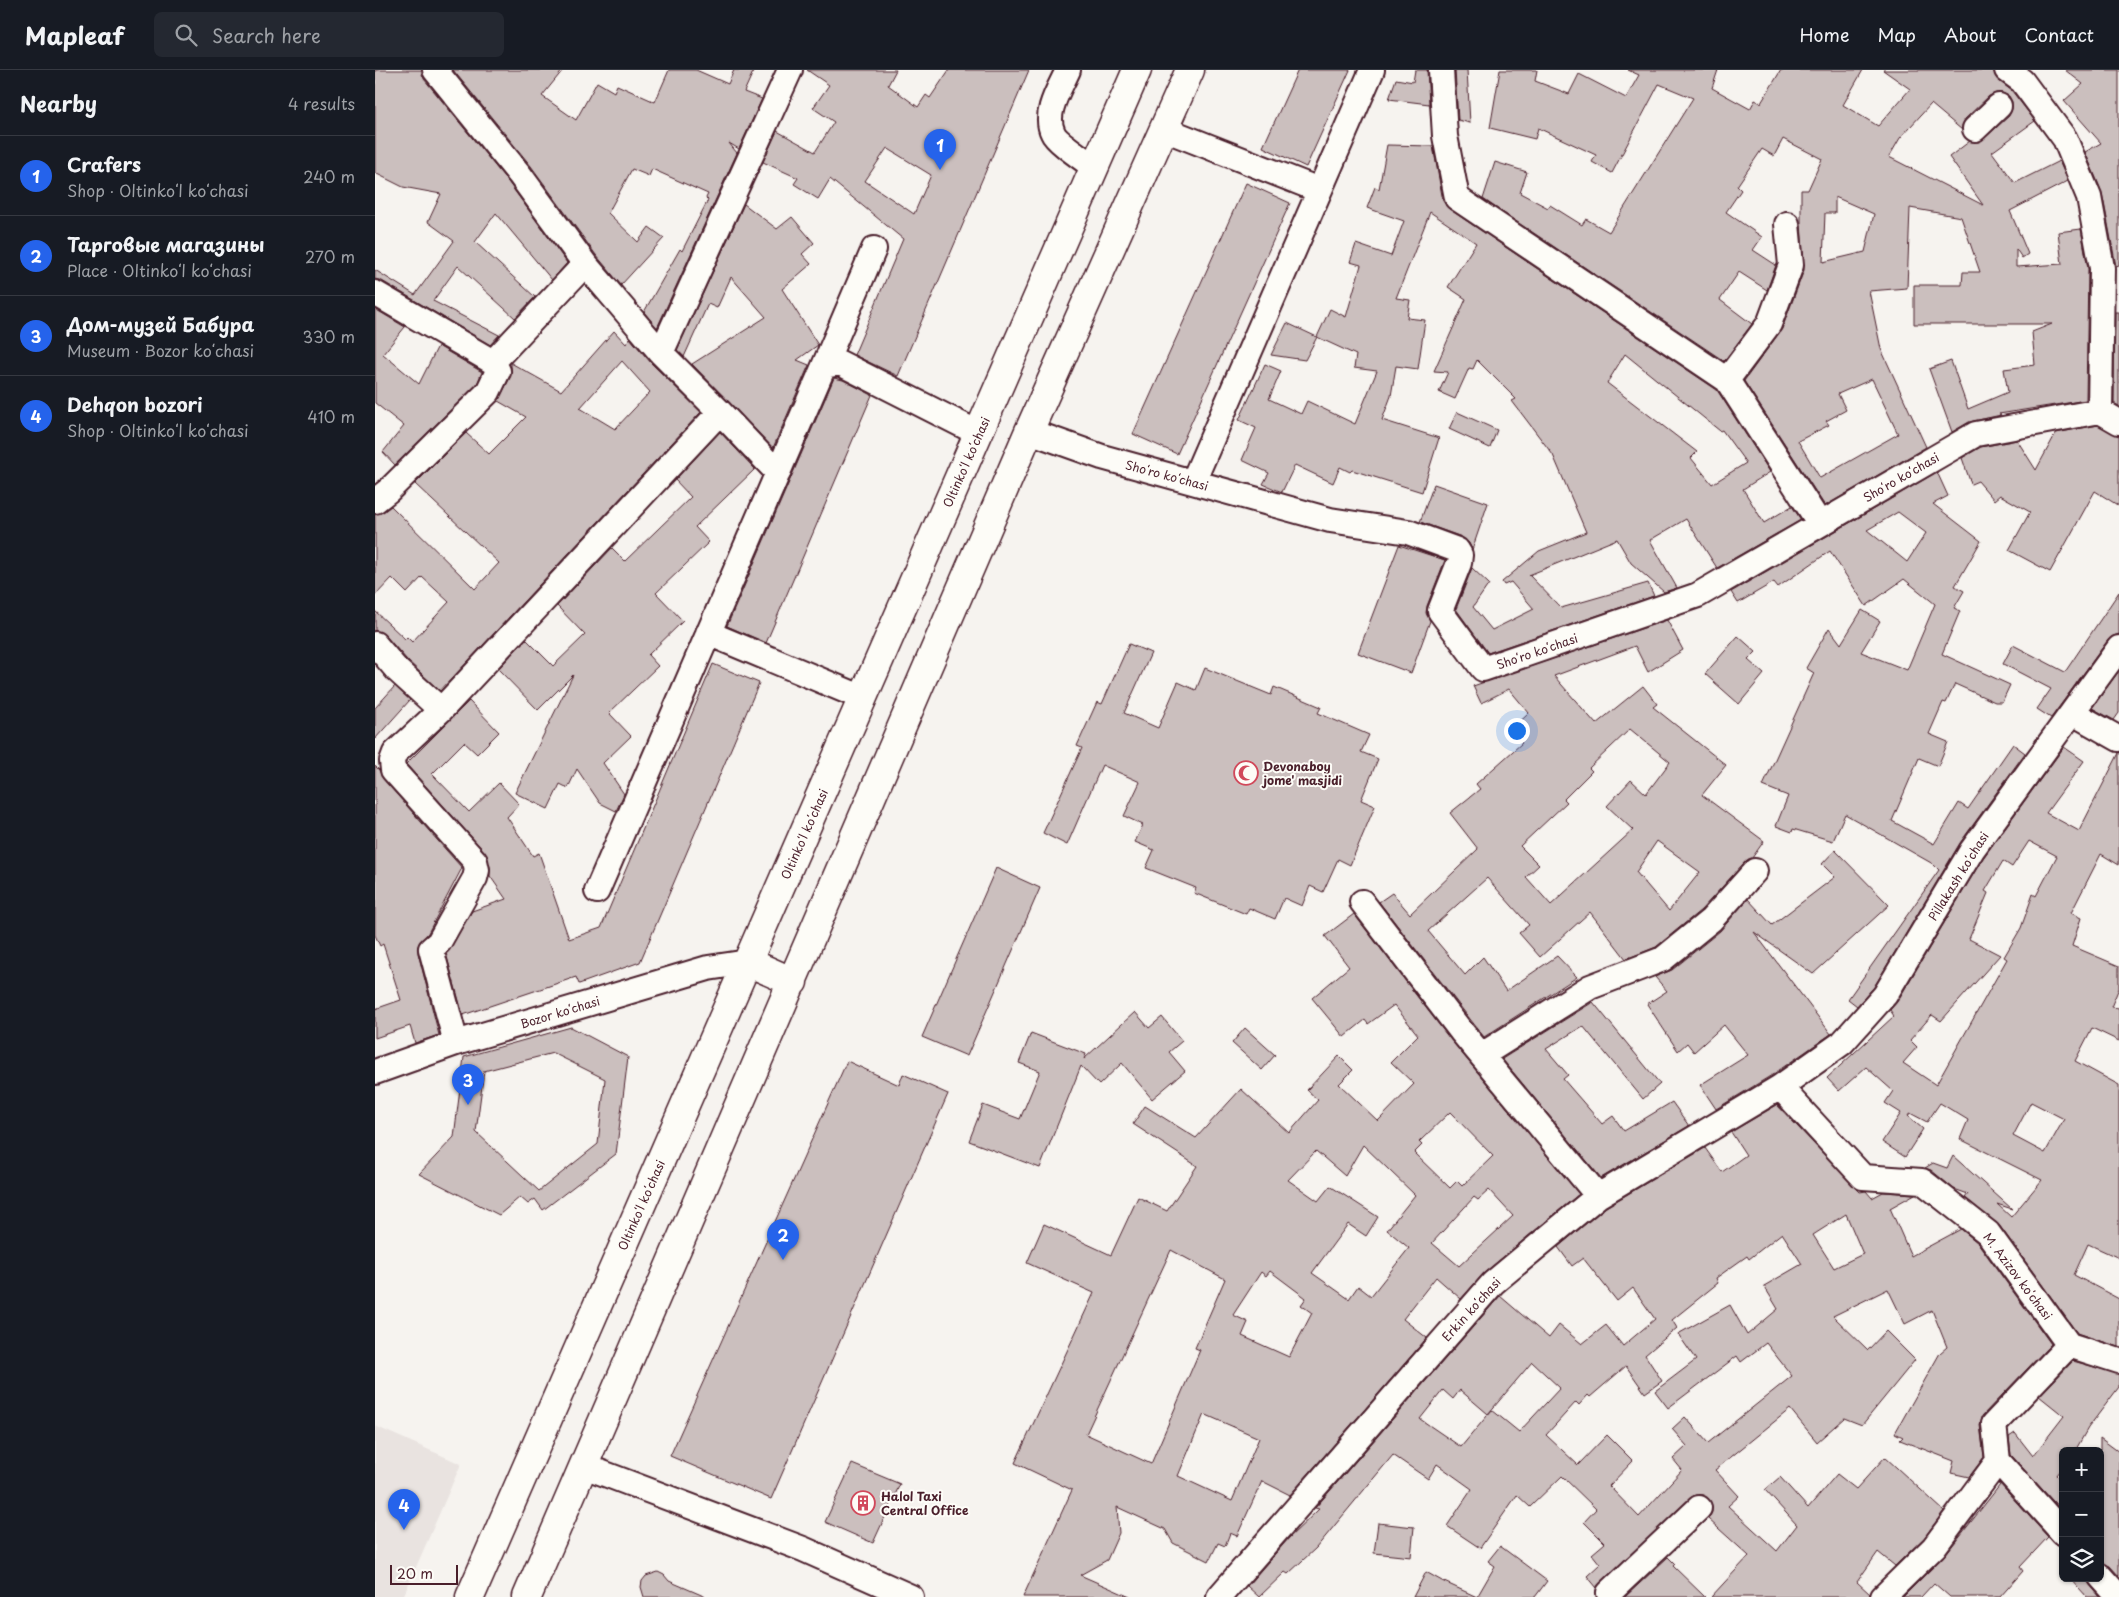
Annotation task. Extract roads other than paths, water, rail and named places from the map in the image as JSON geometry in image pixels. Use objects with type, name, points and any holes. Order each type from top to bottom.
[{"type":"main road","name":"Oltinkoʻl koʻchasi","points":[[469,1597],[1137,70]]},
{"type":"main road","points":[[527,1597],[1029,431],[1190,70]]},
{"type":"main road","points":[[747,962],[793,982]]},
{"type":"street","points":[[435,70],[520,175],[585,264],[661,353],[778,473]]},
{"type":"street","points":[[661,353],[790,70]]},
{"type":"street","points":[[1068,70],[1052,106],[1049,121],[1053,134],[1095,168]]},
{"type":"street","points":[[1193,482],[1372,70]]},
{"type":"street","points":[[1441,70],[1445,136],[1457,198],[1727,380],[1820,524]]},
{"type":"street","points":[[1975,129],[2011,86],[2065,139],[2089,197],[2102,268],[2109,416]]},
{"type":"street","points":[[1164,129],[1319,190]]},
{"type":"street","points":[[1727,380],[1769,324],[1791,265],[1787,224]]},
{"type":"street","points":[[597,891],[874,249]]},
{"type":"street","points":[[493,362],[585,264]]},
{"type":"street","points":[[375,293],[493,362],[498,371],[488,392],[403,477],[375,501]]},
{"type":"street","points":[[824,366],[840,363],[979,433]]},
{"type":"street","points":[[456,1043],[431,949],[439,942],[475,878],[477,870],[475,861],[393,770],[392,761],[395,753],[441,710],[720,412]]},
{"type":"street","name":"Shoʻro koʻchasi","points":[[1029,431],[1090,454],[1330,520],[1408,532],[1457,550],[1460,555],[1459,563],[1440,611],[1483,669],[1698,595],[1976,434],[2109,416]]},
{"type":"street","points":[[708,633],[863,698]]},
{"type":"street","points":[[375,644],[397,670],[441,710]]},
{"type":"street","name":"Pillakash koʻchasi","points":[[1780,1087],[1842,1043],[1885,995],[1972,850],[2119,648]]},
{"type":"street","points":[[2073,713],[2119,739]]},
{"type":"street","points":[[1482,1055],[1590,986],[1663,959],[1711,920],[1755,872]]},
{"type":"street","points":[[1362,902],[1461,1031],[1598,1196]]},
{"type":"street","name":"Bozor koʻchasi","points":[[375,1072],[456,1043],[708,968],[747,962]]},
{"type":"street","name":"Erkin koʻchasi","points":[[1219,1597],[1493,1283],[1598,1196],[1780,1087]]},
{"type":"street","name":"M. Azizov koʻchasi","points":[[1780,1087],[1863,1177],[1922,1181],[1988,1233],[2069,1345]]},
{"type":"street","points":[[2059,1528],[1999,1461],[1994,1424],[2069,1345],[2119,1361]]},
{"type":"street","points":[[1883,1597],[1934,1547],[1999,1461]]},
{"type":"street","points":[[584,1466],[803,1549],[911,1597]]},
{"type":"street","points":[[1609,1597],[1609,1593],[1699,1508]]},
{"type":"street","points":[[2104,1580],[2119,1597]]},
{"type":"place","name":"Crafers","points":[[940,170]]},
{"type":"place","name":"Devonaboy jome' masjidi","points":[[1246,773]]},
{"type":"place","name":"Дом-музей Бабура","points":[[468,1105]]},
{"type":"place","name":"Тарговые магазины","points":[[783,1260]]},
{"type":"place","name":"Halol Taxi Central Office","points":[[863,1503]]},
{"type":"place","name":"Dehqon bozori","points":[[404,1530]]}]
